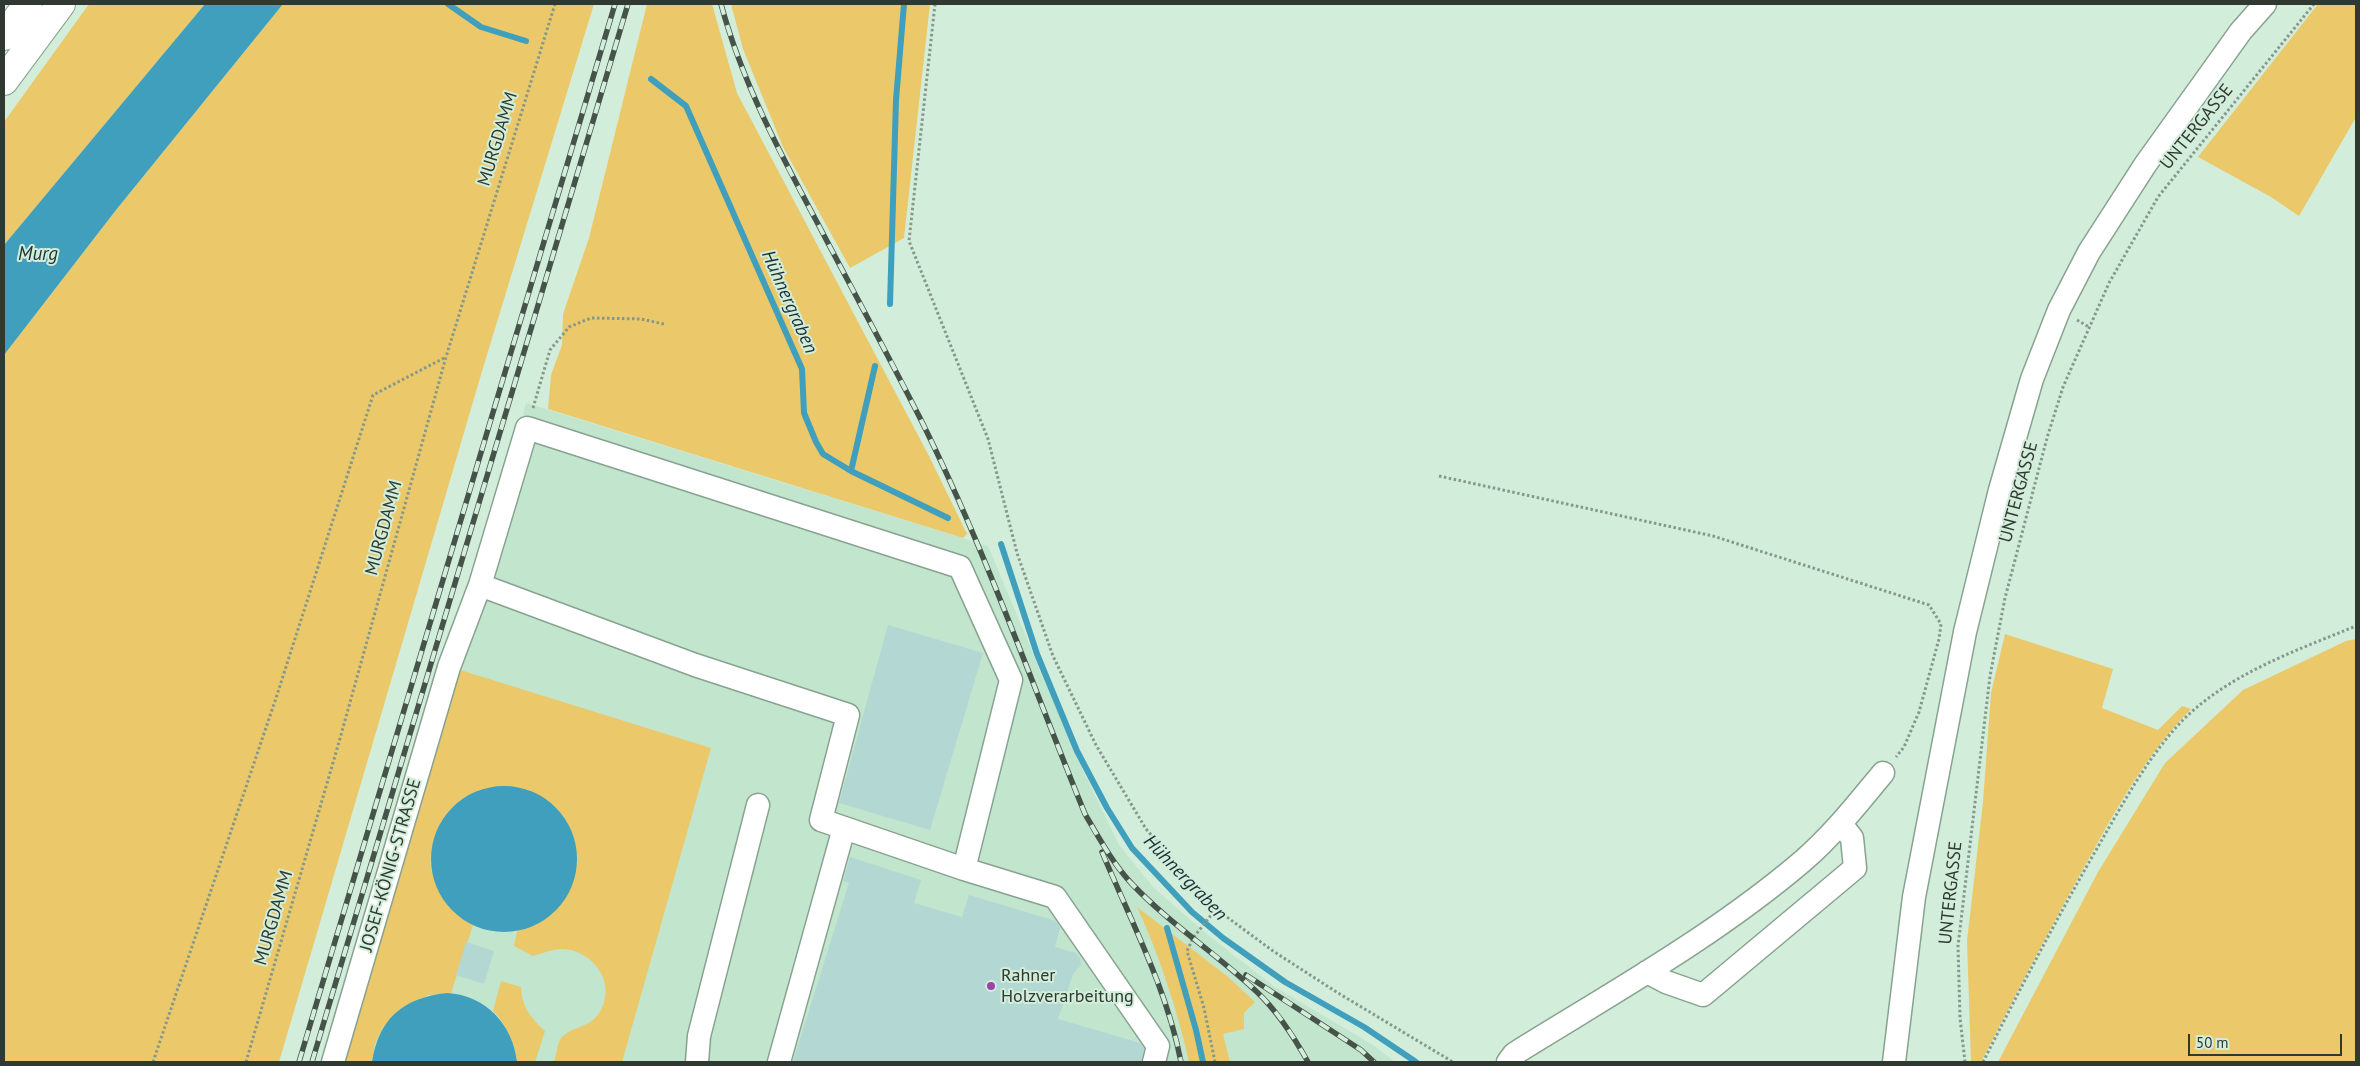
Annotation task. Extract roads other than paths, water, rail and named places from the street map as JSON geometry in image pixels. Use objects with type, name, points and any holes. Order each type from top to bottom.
[{"type":"highway","points":[[4,36],[28,4]]},
{"type":"highway","points":[[4,81],[60,4]]},
{"type":"street","points":[[1894,1062],[1914,897],[1965,632],[2000,490],[2032,379],[2059,310],[2089,252],[2145,165],[2241,32],[2265,4]]},
{"type":"street","name":"JOSEF-KÖNIG-STRASSE","points":[[333,1062],[449,667],[480,585],[527,428],[960,567],[1011,680],[964,870]]},
{"type":"street","points":[[480,585],[695,665],[848,714],[821,820],[964,870],[1055,897],[1158,1046],[1154,1062]]},
{"type":"street","points":[[1508,1062],[1514,1054],[1703,937],[1788,872],[1841,824],[1882,773]]},
{"type":"street","points":[[697,1062],[699,1036],[758,805]]},
{"type":"street","points":[[1647,972],[1666,982],[1703,995],[1855,868],[1852,838],[1841,824]]},
{"type":"street","points":[[779,1062],[844,828]]},
{"type":"water","name":"Murg","points":[[205,4],[283,4],[116,210],[4,355],[4,245]]},
{"type":"water","points":[[504,786],[532,792],[555,808],[571,831],[577,859],[571,887],[555,910],[532,926],[504,932],[476,926],[453,910],[437,887],[431,859],[437,831],[453,808],[476,792]]},
{"type":"water","points":[[447,993],[474,999],[495,1014],[510,1036],[517,1062],[372,1062],[380,1033],[396,1013],[406,1005],[418,1000]]},
{"type":"waterway","name":"Hühnergraben","points":[[448,4],[481,27],[526,41]]},
{"type":"waterway","points":[[890,304],[896,100],[904,4]]},
{"type":"waterway","name":"Hühnergraben","points":[[651,79],[686,106],[802,369],[804,413],[823,454],[851,471],[948,518]]},
{"type":"waterway","points":[[851,471],[875,366]]},
{"type":"waterway","name":"Hühnergraben","points":[[1001,544],[1037,654],[1077,751],[1107,808],[1132,848],[1192,912],[1223,938],[1285,982],[1364,1027],[1416,1062]]},
{"type":"waterway","points":[[1167,928],[1196,1030],[1203,1062]]},
{"type":"railway","points":[[299,1062],[615,4]]},
{"type":"railway","points":[[312,1062],[628,4]]},
{"type":"railway","points":[[721,4],[740,61],[763,117],[908,394],[943,466],[1006,614],[1085,814],[1112,859],[1132,884],[1265,1000],[1285,1025],[1308,1062]]},
{"type":"railway","points":[[1102,852],[1167,1008],[1181,1062]]},
{"type":"railway","points":[[1246,975],[1361,1050],[1374,1062]]},
{"type":"place","name":"Rahner Holzverarbeitung","points":[[991,986]]}]
